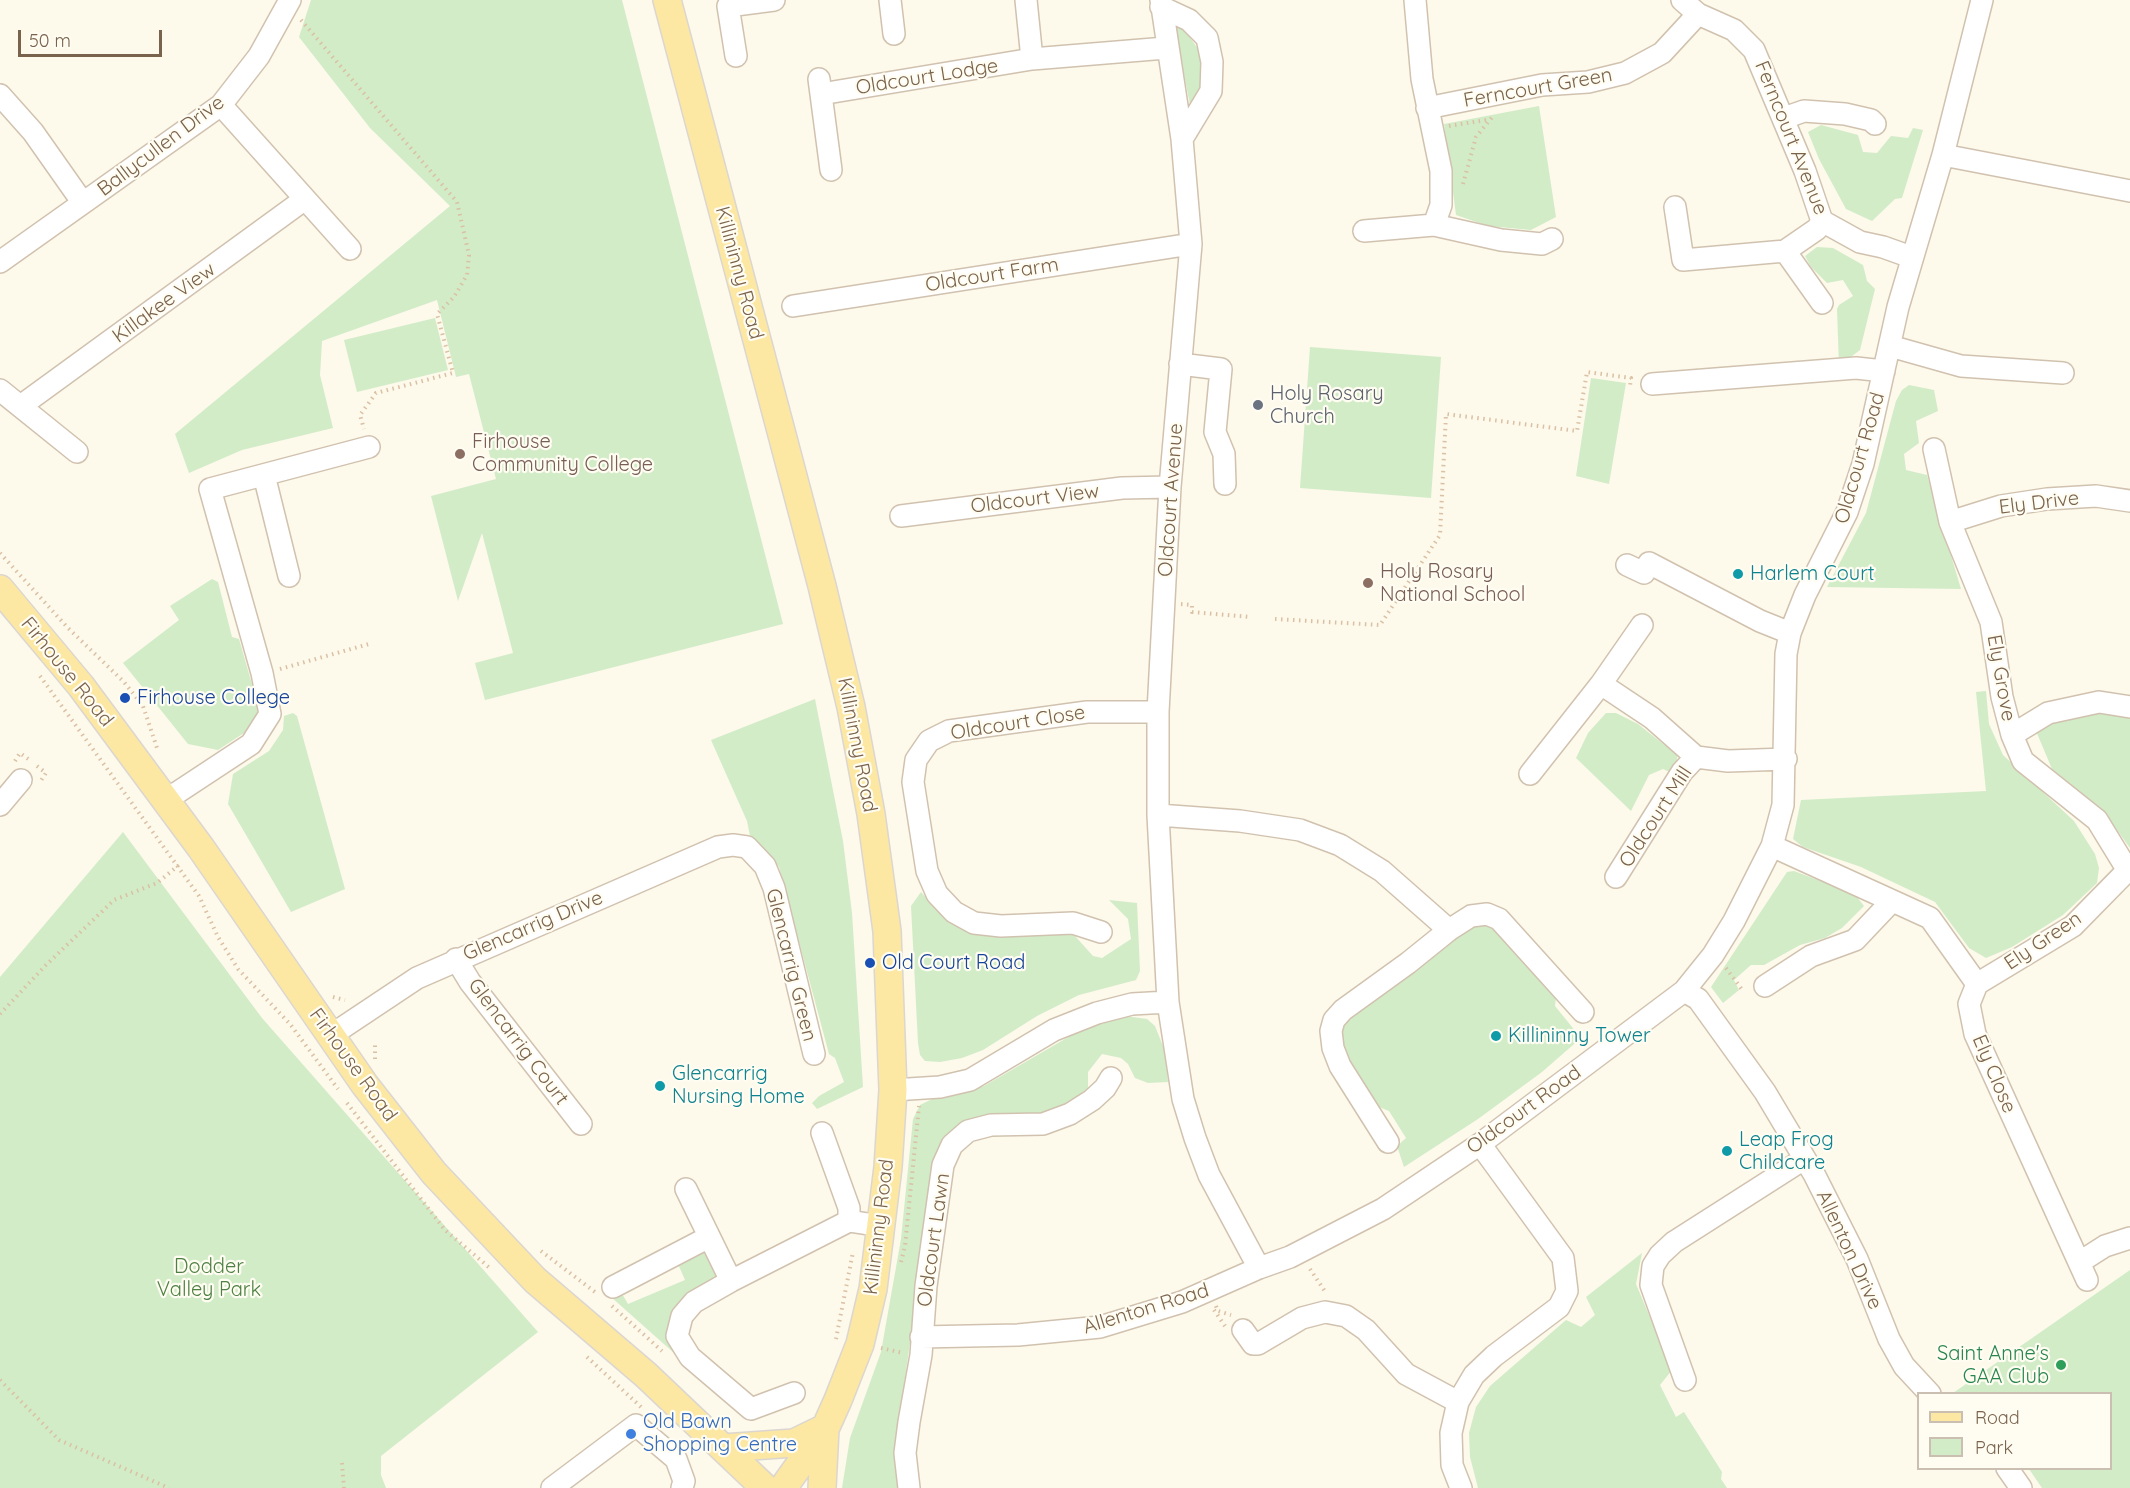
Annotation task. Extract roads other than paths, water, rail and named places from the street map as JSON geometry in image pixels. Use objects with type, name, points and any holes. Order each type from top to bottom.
[{"type":"main road","name":"Killininny Road","points":[[667,0],[822,586],[851,707],[871,814],[887,931],[893,1090],[873,1288],[860,1344],[825,1429],[783,1488]]},
{"type":"main road","name":"Firhouse Road","points":[[0,589],[81,686],[166,800],[330,1036],[434,1173],[535,1280],[646,1375],[765,1488]]},
{"type":"main road","points":[[735,1488],[723,1448],[794,1443],[825,1429],[822,1488]]},
{"type":"street","points":[[736,56],[728,6],[774,0]]},
{"type":"street","points":[[890,0],[894,34]]},
{"type":"street","points":[[1026,0],[1032,59]]},
{"type":"street","points":[[1415,0],[1422,80],[1441,171],[1441,205],[1434,225]]},
{"type":"street","name":"Ferncourt Avenue","points":[[1682,0],[1698,14],[1734,30],[1754,51],[1784,118],[1822,221],[1860,242],[1911,257]]},
{"type":"street","name":"Oldcourt Road","points":[[1259,1268],[1290,1257],[1383,1209],[1480,1144],[1684,991],[1713,955],[1734,921],[1772,846],[1783,805],[1786,759],[1786,654],[1790,633],[1805,595],[1847,512],[1863,464],[1911,257],[1943,155],[1982,0]]},
{"type":"street","points":[[1161,4],[1189,20],[1208,38],[1212,62],[1211,91],[1182,139]]},
{"type":"street","name":"Oldcourt Avenue","points":[[1161,4],[1166,48],[1182,139],[1191,244],[1170,487],[1158,712],[1158,815],[1168,1002]]},
{"type":"street","name":"Ballycullen Drive","points":[[0,262],[221,105],[297,7]]},
{"type":"street","name":"Ferncourt Green","points":[[1427,108],[1542,85],[1588,82],[1625,73],[1662,53],[1698,14]]},
{"type":"street","name":"Oldcourt Lodge","points":[[831,170],[820,86],[1032,59],[1166,48]]},
{"type":"street","points":[[0,96],[33,132],[83,203]]},
{"type":"street","points":[[221,105],[350,249]]},
{"type":"street","points":[[1784,118],[1804,111],[1845,114],[1871,120],[1875,124]]},
{"type":"street","points":[[1943,155],[2130,191]]},
{"type":"street","name":"Killakee View","points":[[22,405],[305,199]]},
{"type":"street","points":[[1675,207],[1683,260],[1785,250],[1816,229],[1822,221]]},
{"type":"street","points":[[1364,231],[1434,225],[1501,240],[1542,244],[1552,239]]},
{"type":"street","name":"Oldcourt Farm","points":[[793,306],[1191,244]]},
{"type":"street","points":[[1785,250],[1822,303]]},
{"type":"street","points":[[1890,346],[1961,366],[2063,373]]},
{"type":"street","points":[[1180,364],[1221,369],[1215,432],[1224,454],[1225,484]]},
{"type":"street","points":[[1652,384],[1856,368],[1884,371]]},
{"type":"street","points":[[0,390],[22,405],[77,452]]},
{"type":"street","points":[[166,800],[251,744],[270,714],[262,673],[210,489],[369,447]]},
{"type":"street","name":"Ely Grove","points":[[1934,449],[1950,522],[1991,622],[2002,697],[2012,735],[2023,761],[2097,820],[2128,869]]},
{"type":"street","points":[[264,475],[289,576]]},
{"type":"street","name":"Oldcourt View","points":[[901,516],[1122,488],[1170,487]]},
{"type":"street","name":"Ely Drive","points":[[1950,522],[2001,506],[2047,499],[2096,496],[2130,501]]},
{"type":"street","points":[[1628,565],[1644,573],[1649,563],[1760,621],[1790,633]]},
{"type":"street","points":[[1530,774],[1601,684],[1641,625]]},
{"type":"street","name":"Oldcourt Mill","points":[[1601,684],[1652,718],[1696,757],[1728,761],[1786,759]]},
{"type":"street","points":[[2012,735],[2048,713],[2099,702],[2130,707]]},
{"type":"street","name":"Oldcourt Close","points":[[1101,932],[1073,923],[1001,926],[974,923],[954,912],[937,894],[927,871],[913,782],[916,760],[929,741],[949,731],[1087,712],[1158,712]]},
{"type":"street","name":"Oldcourt Mill","points":[[1616,877],[1682,772],[1696,757]]},
{"type":"street","points":[[0,805],[21,780]]},
{"type":"street","points":[[1158,815],[1239,820],[1300,830],[1340,845],[1382,871],[1449,930]]},
{"type":"street","name":"Glencarrig Drive","points":[[330,1036],[417,978],[456,959],[718,847],[733,845],[747,847]]},
{"type":"street","points":[[1772,846],[1930,918],[1977,984]]},
{"type":"street","name":"Glencarrig Green","points":[[747,847],[765,866],[774,888],[814,1054]]},
{"type":"street","name":"Ely Green","points":[[1977,984],[2073,926],[2128,869]]},
{"type":"street","points":[[1765,986],[1811,956],[1855,940],[1891,902]]},
{"type":"street","points":[[1388,1142],[1340,1066],[1333,1048],[1331,1031],[1334,1020],[1343,1010],[1449,930],[1471,916],[1486,914],[1499,920],[1583,1012]]},
{"type":"street","name":"Glencarrig Court","points":[[456,959],[470,982],[581,1124]]},
{"type":"street","name":"Ely Close","points":[[1977,984],[1969,1004],[1975,1034],[2084,1271],[2104,1246],[2130,1238]]},
{"type":"street","name":"Allenton Drive","points":[[1684,991],[1698,999],[1764,1092],[1804,1159],[1857,1259],[1889,1339],[1904,1366],[1928,1392]]},
{"type":"street","points":[[893,1090],[940,1087],[970,1080],[1054,1030],[1087,1017],[1132,1004],[1168,1002],[1182,1090],[1195,1138],[1209,1175],[1259,1268]]},
{"type":"street","name":"Oldcourt Lawn","points":[[909,1488],[905,1453],[921,1355],[915,1346],[943,1165],[952,1145],[968,1131],[991,1125],[1043,1124],[1070,1113],[1105,1089],[1111,1078]]},
{"type":"street","points":[[822,1133],[849,1208],[849,1221]]},
{"type":"street","points":[[1461,1488],[1452,1465],[1451,1433],[1458,1402],[1474,1375],[1494,1356],[1559,1307],[1567,1291],[1563,1258],[1480,1144]]},
{"type":"street","points":[[1685,1380],[1651,1285],[1653,1266],[1660,1255],[1674,1242],[1804,1159]]},
{"type":"street","points":[[686,1189],[731,1281]]},
{"type":"street","points":[[794,1393],[751,1409],[690,1357],[677,1336],[682,1316],[694,1302],[849,1221],[881,1226]]},
{"type":"street","points":[[609,1297],[709,1237]]},
{"type":"street","name":"Allenton Road","points":[[915,1346],[1100,1327],[1182,1302],[1259,1268]]},
{"type":"street","points":[[1243,1330],[1254,1344],[1258,1344],[1302,1318],[1325,1312],[1346,1316],[1366,1330],[1406,1374],[1458,1402]]},
{"type":"street","points":[[552,1488],[636,1425],[676,1459],[684,1481],[682,1488]]},
{"type":"street","points":[[2008,1470],[2021,1488]]},
{"type":"place","name":"Holy Rosary Church","points":[[1258,405]]},
{"type":"place","name":"Firhouse Community College","points":[[460,454]]},
{"type":"place","name":"Harlem Court","points":[[1738,574]]},
{"type":"place","name":"Holy Rosary National School","points":[[1368,583]]},
{"type":"place","name":"Firhouse College","points":[[125,698]]},
{"type":"place","name":"Old Court Road","points":[[870,963]]},
{"type":"place","name":"Killininny Tower","points":[[1496,1036]]},
{"type":"place","name":"Glencarrig Nursing Home","points":[[660,1086]]},
{"type":"place","name":"Leap Frog Childcare","points":[[1727,1151]]},
{"type":"place","name":"Saint Anne's GAA Club","points":[[2061,1365]]},
{"type":"place","name":"Old Bawn Shopping Centre","points":[[631,1434]]},
{"type":"park label","name":"Dodder Valley Park","points":[[209,1278]]}]
